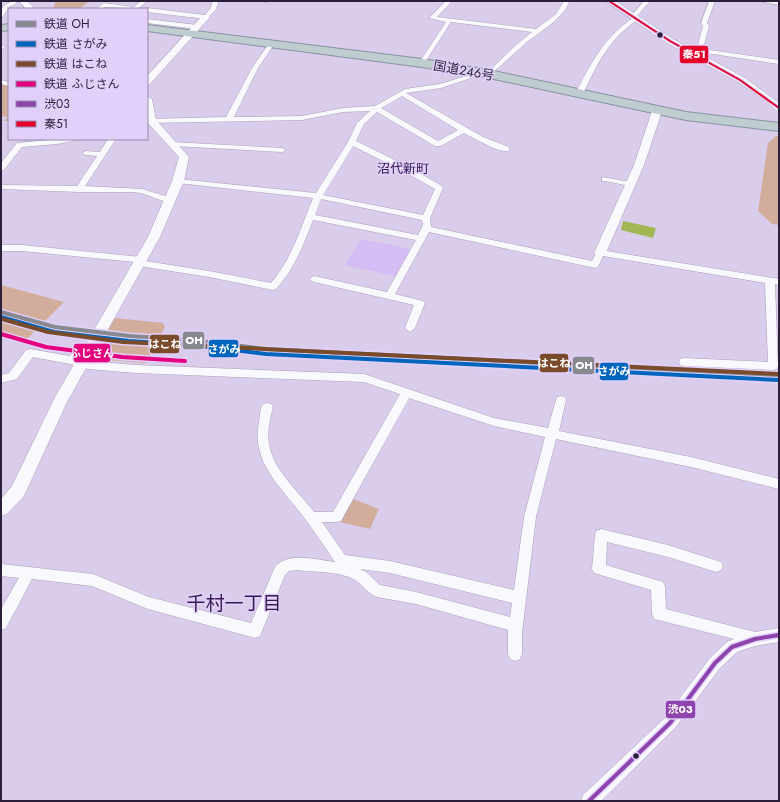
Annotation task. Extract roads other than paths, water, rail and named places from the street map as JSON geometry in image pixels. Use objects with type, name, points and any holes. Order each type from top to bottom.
[{"type":"highway","name":"国道246号","points":[[148,28],[195,30],[272,43],[422,63],[485,73],[657,111],[711,120],[779,127]]},
{"type":"street","points":[[1,15],[8,3],[12,4],[14,1]]},
{"type":"street","points":[[136,8],[144,1]]},
{"type":"street","points":[[148,81],[213,10],[216,1]]},
{"type":"street","points":[[449,1],[432,18],[537,31]]},
{"type":"street","points":[[1,248],[22,248],[140,262],[274,287],[285,273],[295,254],[318,196],[352,142],[360,123],[366,117],[377,108],[401,93],[411,90],[441,86],[485,73],[518,45],[558,15],[564,8],[567,1]]},
{"type":"street","points":[[608,1],[636,16],[682,48],[758,90],[779,108]]},
{"type":"street","points":[[579,94],[606,43],[614,34],[636,16],[647,1]]},
{"type":"street","points":[[700,49],[706,26],[704,23],[712,1]]},
{"type":"street","points":[[761,1],[779,3]]},
{"type":"street","points":[[100,8],[104,5],[127,8]]},
{"type":"street","points":[[148,10],[206,17]]},
{"type":"street","points":[[148,21],[195,30]]},
{"type":"street","points":[[422,63],[450,21]]},
{"type":"street","points":[[229,119],[261,59],[272,43]]},
{"type":"street","points":[[682,48],[700,49],[779,62]]},
{"type":"street","points":[[401,93],[480,139],[506,149]]},
{"type":"street","points":[[149,121],[302,118],[344,110],[377,108],[438,144],[464,130]]},
{"type":"street","points":[[1,509],[10,502],[18,491],[60,401],[154,237],[178,181],[184,157],[149,121],[148,110]]},
{"type":"street","points":[[426,229],[594,265],[639,165],[657,111]]},
{"type":"street","points":[[1,168],[20,145],[66,140]]},
{"type":"street","points":[[79,190],[111,140]]},
{"type":"street","points":[[352,142],[439,188],[426,218],[426,229],[390,295]]},
{"type":"street","points":[[173,144],[282,150]]},
{"type":"street","points":[[86,153],[102,154]]},
{"type":"street","points":[[605,179],[630,184]]},
{"type":"street","points":[[178,181],[318,196],[426,218]]},
{"type":"street","points":[[1,187],[79,190],[132,190],[142,191],[169,200]]},
{"type":"street","points":[[309,217],[337,221],[420,238]]},
{"type":"street","points":[[600,253],[775,282],[773,366],[684,362]]},
{"type":"street","points":[[314,279],[420,303],[410,328]]},
{"type":"street","points":[[1,379],[13,376],[30,353],[82,364],[136,369],[364,378],[494,422],[691,462],[779,484]]},
{"type":"street","points":[[311,517],[337,517],[407,392]]},
{"type":"street","points":[[515,654],[516,625],[530,516],[561,400]]},
{"type":"street","points":[[267,406],[264,426],[264,448],[272,466],[289,491],[311,517],[342,560],[390,567],[520,598]]},
{"type":"street","points":[[716,566],[668,551],[601,535],[599,570],[658,586],[659,614],[755,639]]},
{"type":"street","points":[[1,570],[93,580],[148,603],[255,631],[280,571],[284,566],[296,564],[349,570],[361,576],[377,591],[416,598],[516,625]]},
{"type":"street","points":[[1,623],[28,574]]},
{"type":"street","points":[[589,801],[670,722],[715,663],[732,647],[755,639],[779,635]]},
{"type":"rail line","name":"OH","points":[[1,312],[55,327],[130,336],[192,340],[266,349],[779,375]]},
{"type":"rail line","name":"さがみ","points":[[1,317],[54,332],[129,341],[192,345],[266,354],[779,380]]},
{"type":"rail line","name":"はこね","points":[[2,319],[48,332],[123,342],[779,374]]},
{"type":"rail line","name":"ふじさん","points":[[1,334],[46,347],[122,357],[185,361]]},
{"type":"district","name":"沼代新町","points":[[403,168]]},
{"type":"district","name":"千村一丁目","points":[[234,603]]}]
